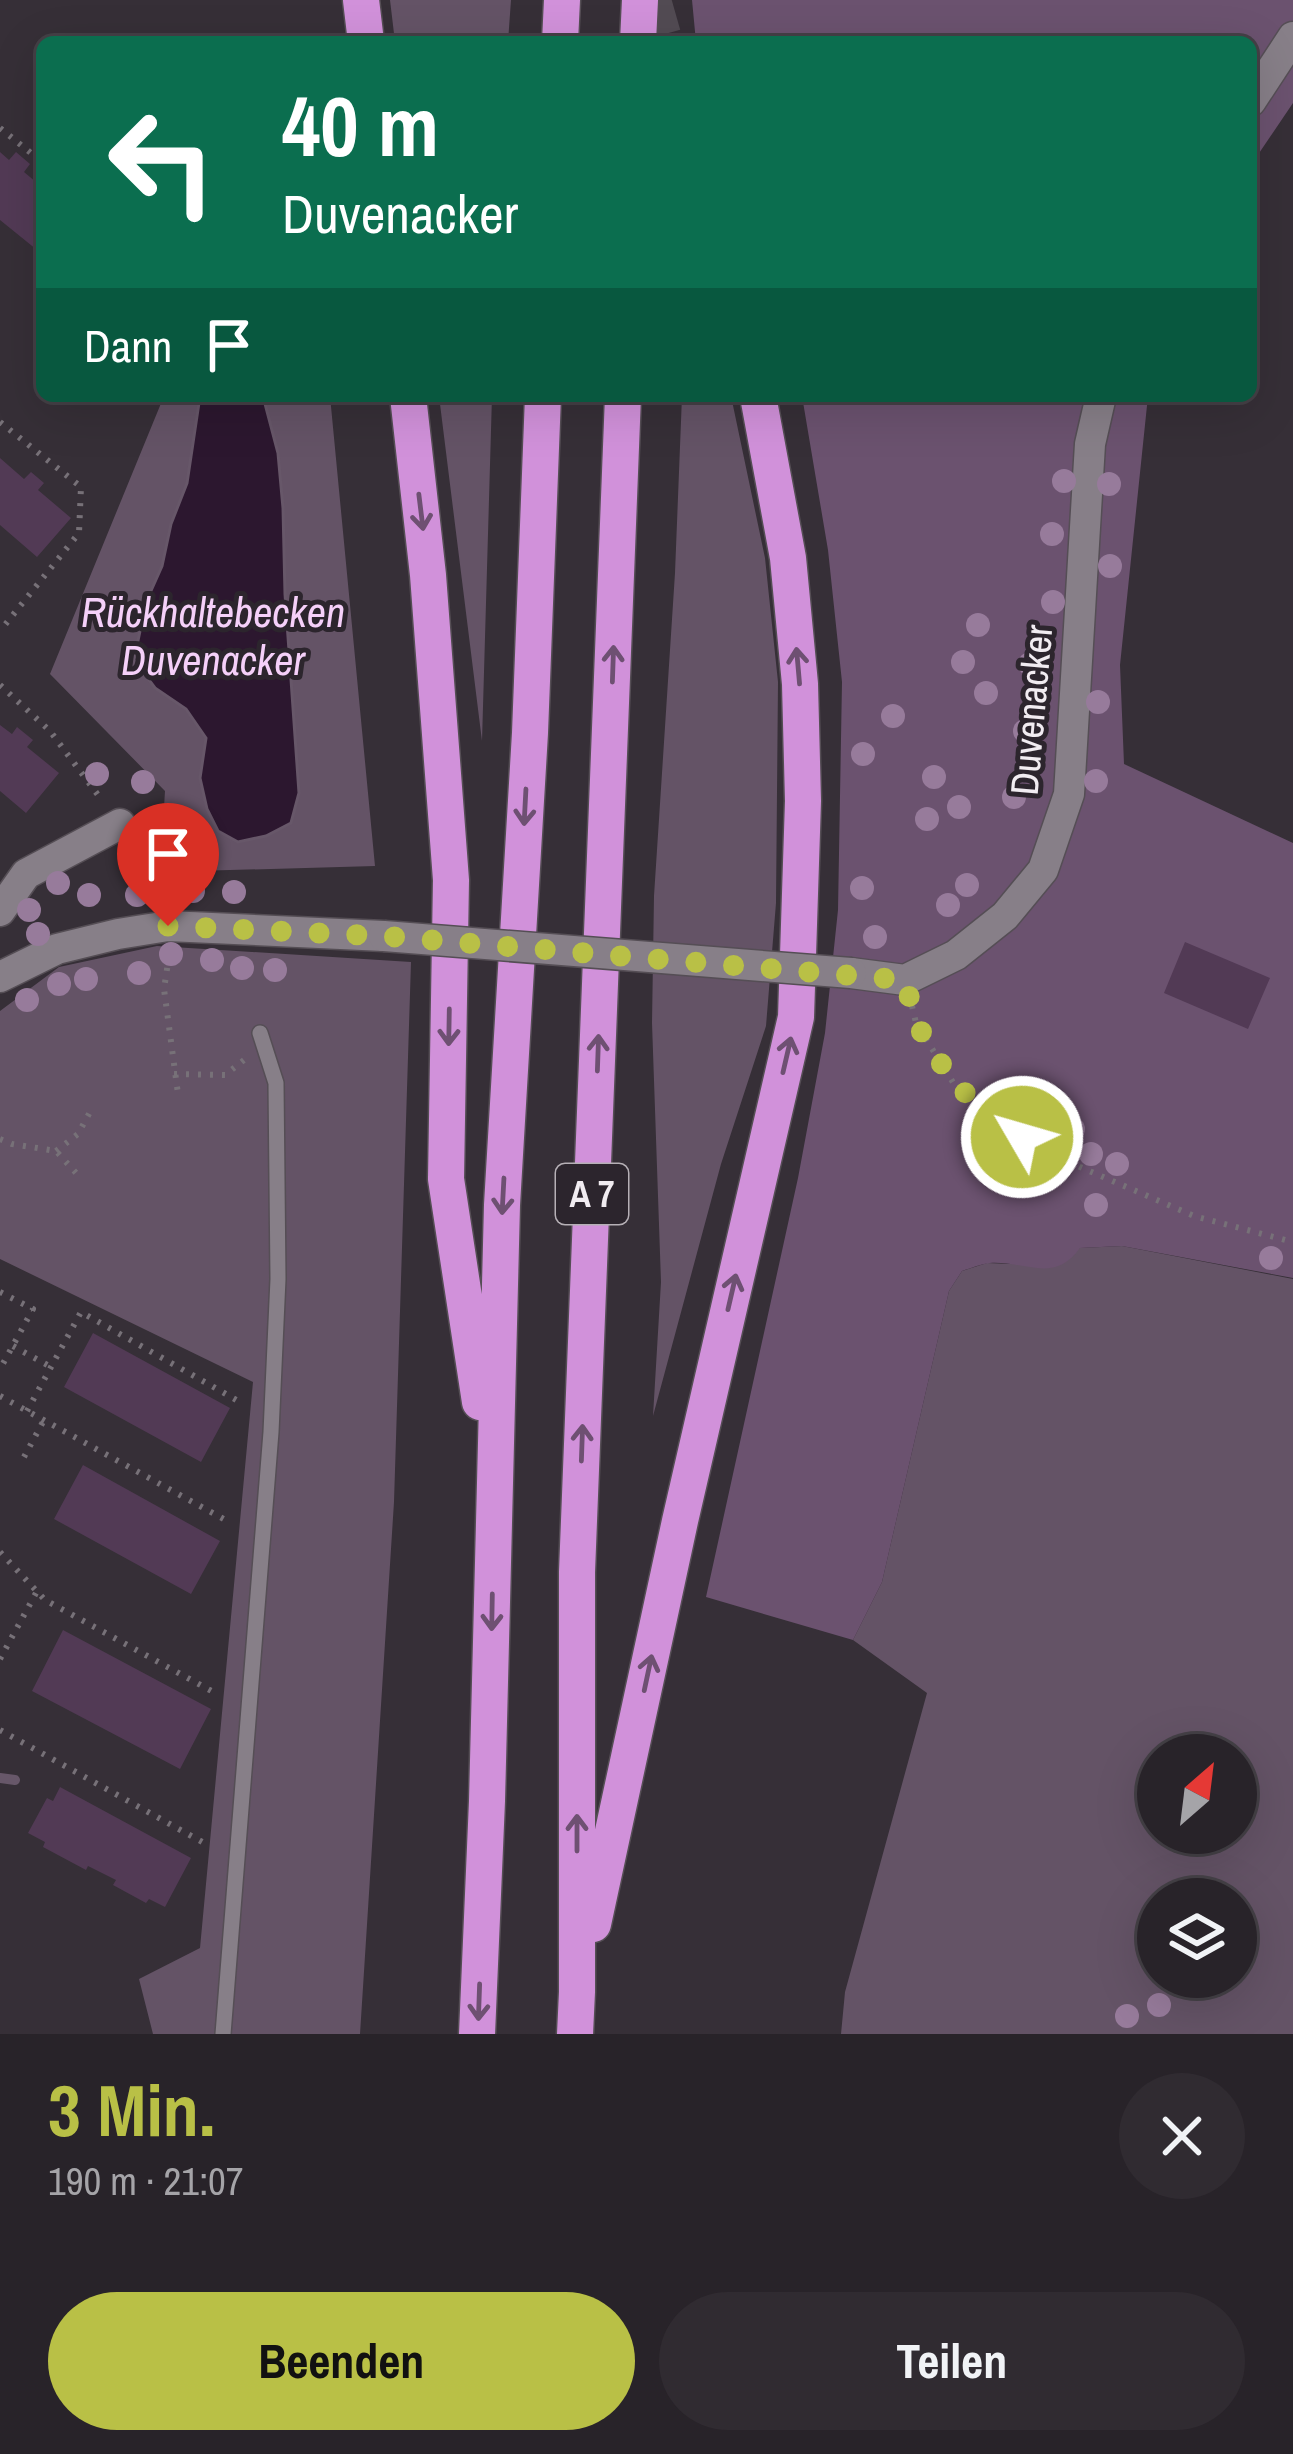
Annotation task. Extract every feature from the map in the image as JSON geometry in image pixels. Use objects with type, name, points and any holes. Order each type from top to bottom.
[{"type":"highway","points":[[362,0],[365,36]]},
{"type":"highway","points":[[560,36],[562,0]]},
{"type":"highway","points":[[638,36],[640,0]]},
{"type":"highway","points":[[408,402],[428,575],[451,880],[446,1180],[494,1495]]},
{"type":"highway","name":"A 7","points":[[477,2034],[502,1205],[530,733],[543,402]]},
{"type":"highway","name":"A 7","points":[[575,2034],[577,1572],[623,402]]},
{"type":"highway","points":[[578,1992],[796,1017],[803,801],[800,684],[788,558],[759,402]]},
{"type":"street","points":[[1257,92],[1293,37]]},
{"type":"street","name":"Duvenacker","points":[[905,980],[956,955],[1005,916],[1043,870],[1069,794],[1090,444],[1100,402]]},
{"type":"street","points":[[0,911],[26,874],[120,824]]},
{"type":"street","points":[[0,976],[57,949],[168,926],[384,936],[905,980]]},
{"type":"lane","points":[[224,2034],[271,1432],[278,1279],[276,1083],[260,1033]]},
{"type":"path","points":[[0,128],[36,156]]},
{"type":"path","points":[[0,422],[81,487],[79,533],[0,631]]},
{"type":"path","points":[[0,686],[50,731],[120,824],[160,897]]},
{"type":"path","points":[[169,959],[164,989],[178,1094]]},
{"type":"path","points":[[905,980],[916,1023],[954,1084],[1022,1137],[1194,1216],[1293,1242]]},
{"type":"path","points":[[174,1074],[224,1075],[243,1062],[260,1033]]},
{"type":"path","points":[[56,1150],[78,1135],[90,1112]]},
{"type":"path","points":[[0,1139],[56,1150],[77,1174]]},
{"type":"path","points":[[0,1292],[33,1309],[0,1369]]},
{"type":"path","points":[[27,1411],[81,1312],[240,1402]]},
{"type":"path","points":[[13,1346],[51,1366]]},
{"type":"path","points":[[2,1410],[3,1398],[229,1522]]},
{"type":"path","points":[[24,1457],[44,1420]]},
{"type":"path","points":[[0,1552],[45,1600],[217,1694]]},
{"type":"path","points":[[0,1658],[37,1592]]},
{"type":"path","points":[[0,1730],[204,1843]]},
{"type":"shaded area","points":[[390,0],[511,0],[508,36],[394,36]]},
{"type":"shaded area","points":[[692,0],[1293,0],[1293,103],[1257,156],[1257,36],[695,36]]},
{"type":"shaded area","points":[[162,402],[199,402],[187,483],[146,602],[155,688],[185,709],[206,739],[200,778],[299,792],[283,508],[278,453],[265,402],[331,402],[375,866],[160,872],[165,791],[50,674]]},
{"type":"shaded area","points":[[440,402],[492,402],[482,741]]},
{"type":"shaded area","points":[[682,402],[732,402],[765,558],[778,682],[776,903],[766,1026],[721,1164],[653,1416],[661,1282],[652,1023],[654,896]]},
{"type":"shaded area","points":[[803,402],[1147,402],[1120,665],[1124,764],[1293,843],[1293,1278],[1122,1246],[1080,1248],[1070,1259],[1050,1268],[990,1263],[962,1271],[949,1291],[882,1582],[853,1640],[706,1597],[825,1033],[838,910],[842,682],[828,550]]},
{"type":"shaded area","points":[[157,946],[411,962],[394,1502],[360,2034],[153,2034],[139,1979],[200,1948],[253,1382],[0,1259],[0,1011],[59,967]]},
{"type":"shaded area","points":[[1122,1246],[1293,1279],[1293,2034],[841,2034],[845,1992],[927,1693],[853,1640],[882,1582],[949,1291],[962,1271],[987,1263],[1011,1264],[1080,1248]]},
{"type":"water","name":"Rückhaltebecken Duvenacker","points":[[199,402],[265,402],[278,453],[283,508],[299,793],[291,823],[266,836],[238,842],[218,831],[207,809],[200,778],[206,738],[186,709],[155,688],[134,660],[146,602],[187,483]]},
{"type":"building","points":[[0,152],[9,160],[16,152],[30,164],[24,172],[36,182],[36,249],[0,220]]},
{"type":"building","points":[[0,458],[24,479],[31,472],[44,483],[38,490],[71,518],[37,557],[0,525]]},
{"type":"building","points":[[0,725],[12,734],[17,727],[33,740],[27,747],[59,773],[26,813],[0,791]]},
{"type":"building","points":[[1185,942],[1270,978],[1248,1029],[1164,993]]},
{"type":"building","points":[[93,1333],[230,1408],[201,1462],[64,1387]]},
{"type":"building","points":[[83,1465],[220,1541],[191,1594],[54,1519]]},
{"type":"building","points":[[63,1630],[211,1709],[180,1769],[32,1691]]},
{"type":"building","points":[[60,1787],[191,1858],[165,1907],[149,1899],[146,1903],[113,1885],[116,1880],[88,1866],[86,1870],[43,1847],[45,1842],[28,1833],[47,1798],[53,1801]]},
{"type":"waterway","points":[[0,1778],[15,1780]]},
{"type":"tunnel","points":[[653,0],[663,36]]},
{"type":"route","points":[[168,926],[384,936],[905,980],[916,1023],[954,1084],[1022,1137]]}]
